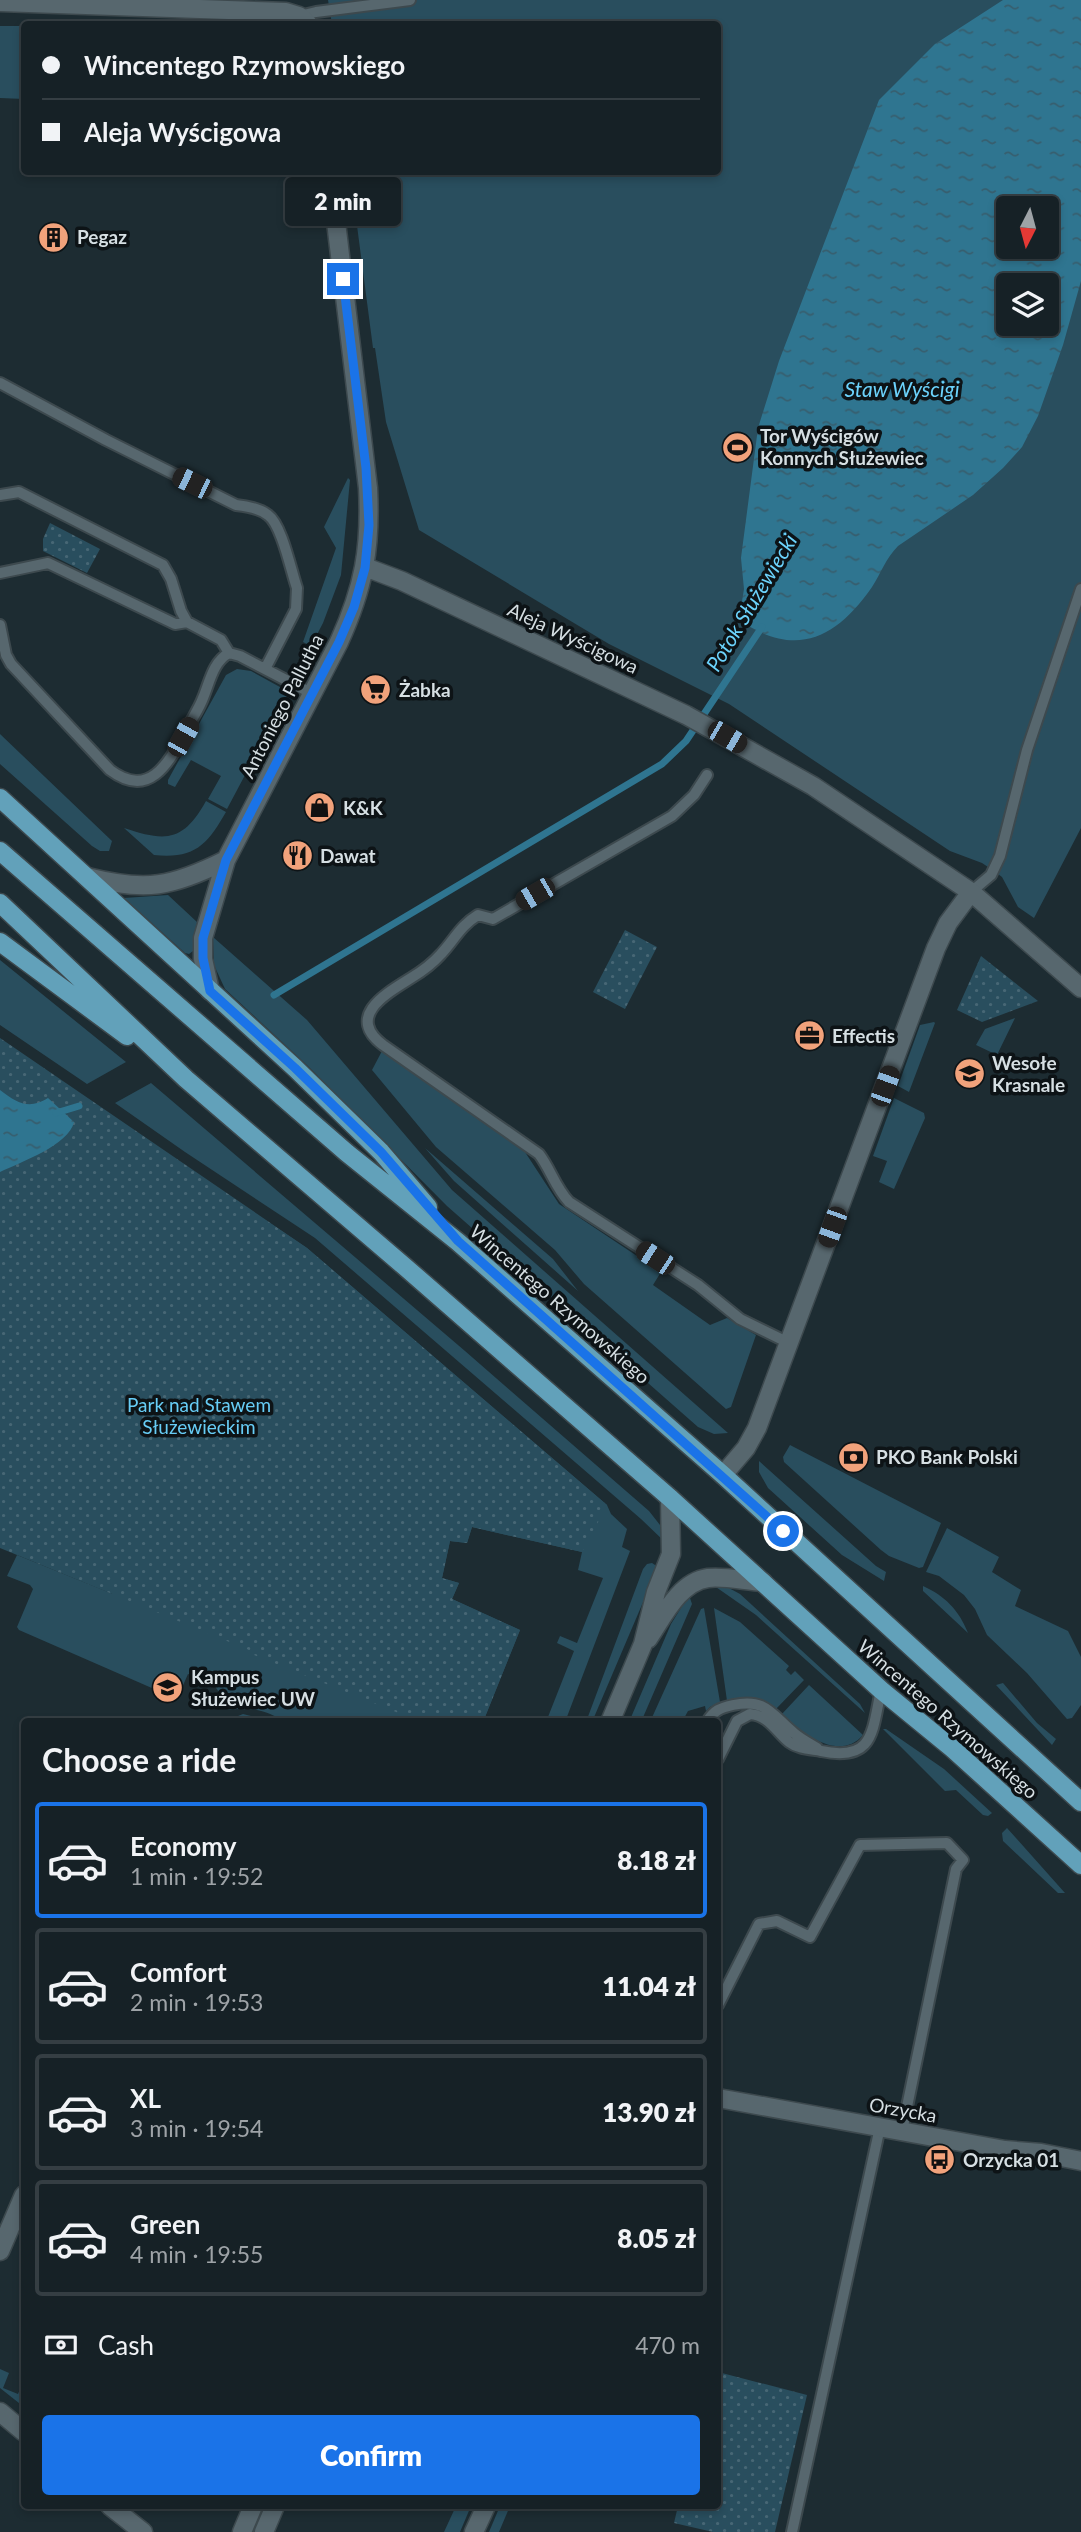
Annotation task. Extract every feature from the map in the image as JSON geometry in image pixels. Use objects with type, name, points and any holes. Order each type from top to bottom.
[{"type":"main road","points":[[0,798],[295,1068],[381,1152],[458,1241]]},
{"type":"main road","name":"Wincentego Rzymowskiego","points":[[0,851],[348,1153],[458,1241],[723,1475],[1081,1802]]},
{"type":"main road","name":"Wincentego Rzymowskiego","points":[[0,903],[186,1079],[670,1498],[881,1690],[953,1749],[1081,1865]]},
{"type":"main road","name":"Wincentego Rzymowskiego","points":[[0,942],[186,1079]]},
{"type":"street","points":[[0,2],[286,12],[304,20]]},
{"type":"street","points":[[330,175],[368,488],[369,536],[365,568]]},
{"type":"street","name":"Antoniego Pallutha","points":[[210,991],[203,958],[203,938],[226,860],[350,617],[365,568]]},
{"type":"street","name":"Aleja Wyścigowa","points":[[365,568],[402,581],[686,715],[813,786],[971,892],[1081,988]]},
{"type":"street","points":[[87,877],[126,886],[153,886],[181,879],[226,860]]},
{"type":"street","points":[[723,1475],[746,1448],[757,1428],[936,948],[948,923],[971,892]]},
{"type":"street","points":[[612,1718],[643,1644],[656,1592],[671,1553],[670,1498]]},
{"type":"street","points":[[643,1644],[680,1594],[704,1578],[763,1582]]},
{"type":"street","name":"Orzycka","points":[[721,2099],[1005,2150],[1041,2153],[1081,2161]]},
{"type":"street","points":[[0,2251],[21,2202]]},
{"type":"street","points":[[0,2413],[21,2430]]},
{"type":"street","points":[[114,2509],[144,2532]]},
{"type":"street","points":[[242,2532],[252,2509]]},
{"type":"street","points":[[264,2532],[274,2509]]},
{"type":"street","points":[[474,2532],[485,2509]]},
{"type":"lane","points":[[304,20],[316,12],[410,0]]},
{"type":"lane","points":[[0,383],[236,505],[255,508],[269,515],[276,524],[298,598],[296,609],[265,669]]},
{"type":"lane","points":[[0,495],[19,492],[163,565],[187,622],[221,640],[229,653],[313,694]]},
{"type":"lane","points":[[0,573],[48,563],[175,624],[187,622]]},
{"type":"lane","points":[[971,892],[991,875],[1000,856],[1027,750],[1081,589]]},
{"type":"lane","points":[[0,625],[6,655],[11,664],[110,769],[117,775],[135,780],[154,776],[168,764],[203,698],[209,680],[222,657],[229,653]]},
{"type":"lane","points":[[707,775],[695,795],[672,816],[492,919],[478,915],[464,924],[441,954],[412,978],[390,989],[372,1008],[369,1030],[383,1045],[539,1154],[557,1189],[569,1202],[698,1285],[740,1319],[789,1343]]},
{"type":"lane","points":[[721,1753],[737,1721],[750,1714],[765,1718],[792,1744],[822,1752],[850,1754],[863,1747],[870,1737],[881,1690]]},
{"type":"lane","points":[[710,1718],[718,1709],[757,1703],[766,1707],[796,1735],[822,1752]]},
{"type":"lane","points":[[721,1999],[759,1924],[777,1921],[810,1937],[860,1845],[947,1843],[963,1860],[956,1870],[902,2131]]},
{"type":"lane","points":[[792,2532],[880,2127]]},
{"type":"green space","name":"Tor Wyścigów Konnych Służewiec","points":[[328,0],[1081,0],[1081,828],[1034,918],[1018,907],[1002,877],[982,863],[950,851],[729,704],[609,644],[419,530],[386,422],[350,175],[721,175],[721,21],[332,21]]},
{"type":"green space","points":[[0,26],[21,26],[21,99],[0,98]]},
{"type":"green space","points":[[348,478],[350,480],[341,575],[323,623],[311,646],[303,642],[336,548],[324,527]]},
{"type":"green space","points":[[50,523],[100,549],[87,573],[43,551],[43,539]]},
{"type":"green space","points":[[237,669],[251,671],[289,692],[227,809],[208,799],[221,776],[191,760],[175,787],[168,784],[168,780],[226,675]]},
{"type":"green space","points":[[0,734],[112,841],[109,851],[100,851],[92,846],[0,764]]},
{"type":"green space","points":[[206,801],[226,812],[206,841],[190,852],[168,856],[154,855],[124,828],[151,835],[172,835],[181,831],[198,815]]},
{"type":"green space","points":[[168,895],[197,922],[193,951],[189,954],[124,898]]},
{"type":"green space","points":[[625,930],[657,947],[625,1009],[593,992]]},
{"type":"green space","points":[[213,937],[307,1020],[452,1190],[728,1433],[714,1434],[698,1427],[447,1206],[310,1068],[225,989],[214,965]]},
{"type":"green space","points":[[981,956],[1038,1001],[982,1022],[957,1010]]},
{"type":"green space","points":[[0,960],[126,1062],[87,1084],[0,1025]]},
{"type":"green space","points":[[1015,1018],[997,1055],[976,1045],[985,1029]]},
{"type":"green space","points":[[934,1022],[909,1092],[898,1086],[920,1025]]},
{"type":"green space","name":"Park nad Stawem Służewieckim","points":[[0,1038],[307,1248],[607,1505],[582,1552],[472,1527],[467,1543],[450,1541],[442,1578],[459,1583],[452,1599],[520,1630],[485,1718],[411,1718],[0,1548]]},
{"type":"green space","points":[[382,1051],[525,1152],[559,1204],[661,1272],[653,1285],[710,1325],[727,1318],[756,1335],[731,1407],[726,1409],[584,1284],[555,1250],[436,1147],[372,1070]]},
{"type":"green space","points":[[151,1083],[649,1511],[660,1525],[665,1542],[315,1238],[115,1103]]},
{"type":"green space","points":[[894,1098],[924,1113],[925,1118],[894,1189],[879,1182],[887,1161],[873,1156]]},
{"type":"green space","points":[[425,1148],[553,1259],[578,1291],[454,1181]]},
{"type":"green space","name":"Park nad Stawem Służewieckim","points":[[198,1175],[307,1248],[607,1505],[611,1514],[627,1529],[622,1547],[630,1551],[567,1718],[548,1718],[574,1651],[557,1643],[560,1636],[577,1643],[603,1578],[578,1570],[582,1552],[472,1527],[467,1543],[450,1541],[442,1578],[459,1583],[452,1599],[520,1630],[485,1718],[278,1718],[259,1710],[230,1710],[213,1683],[188,1674],[177,1699],[19,1630],[17,1627],[33,1589],[30,1585],[7,1576],[17,1555],[113,1594]]},
{"type":"green space","points":[[790,1445],[941,1523],[923,1567],[919,1568],[889,1556],[881,1550],[784,1462],[783,1457]]},
{"type":"green space","points":[[759,1461],[886,1572],[884,1581],[842,1555],[768,1488],[759,1472]]},
{"type":"green space","points":[[947,1528],[999,1557],[992,1572],[1021,1590],[1015,1606],[1068,1631],[1081,1657],[1081,1705],[1072,1718],[1067,1719],[1027,1673],[987,1635],[975,1609],[964,1595],[939,1576],[926,1572]]},
{"type":"green space","points":[[652,1563],[658,1567],[594,1718],[587,1718],[643,1569]]},
{"type":"green space","points":[[713,1585],[727,1587],[740,1594],[860,1704],[865,1713],[756,1615]]},
{"type":"green space","points":[[923,1586],[950,1605],[968,1633],[923,1591]]},
{"type":"green space","points":[[689,1595],[692,1604],[643,1718],[631,1718],[671,1624]]},
{"type":"green space","points":[[704,1608],[720,1702],[706,1711],[705,1706],[688,1711],[684,1718],[652,1718],[701,1609]]},
{"type":"green space","points":[[714,1608],[740,1622],[789,1666],[786,1670],[791,1675],[795,1671],[804,1680],[775,1710],[764,1702],[752,1699],[727,1701]]},
{"type":"green space","points":[[1003,1683],[1037,1723],[1056,1739],[1052,1745],[996,1685]]},
{"type":"green space","points":[[809,1685],[863,1735],[853,1743],[832,1745],[809,1736],[781,1715]]},
{"type":"green space","points":[[243,1714],[258,1718],[238,1718]]},
{"type":"green space","points":[[883,1729],[944,1769],[992,1813],[983,1815],[956,1790],[945,1791]]},
{"type":"green space","points":[[1007,1828],[1065,1893],[1058,1893],[1003,1841],[1002,1833]]},
{"type":"green space","points":[[0,2369],[9,2373],[3,2388],[18,2394],[21,2387],[21,2405],[0,2388]]},
{"type":"green space","points":[[721,2373],[807,2395],[775,2532],[713,2532],[674,2523],[677,2509],[721,2509]]},
{"type":"green space","points":[[455,2509],[470,2509],[460,2532],[444,2532]]},
{"type":"green space","points":[[499,2509],[509,2509],[499,2532],[489,2532]]},
{"type":"water","name":"Staw Wyścigi","points":[[1003,0],[1081,0],[1081,281],[1063,345],[1038,416],[1022,447],[973,495],[898,546],[872,587],[843,620],[813,638],[778,638],[759,632],[739,620],[744,589],[741,558],[758,428],[779,361],[879,100],[935,44]]},
{"type":"water","points":[[0,1090],[29,1104],[48,1098],[74,1122],[70,1130],[54,1145],[0,1172]]},
{"type":"waterway","name":"Potok Służewiecki","points":[[274,995],[662,764],[686,741],[762,627]]},
{"type":"waterway","name":"Potok Służewiecki","points":[[56,1113],[79,1106]]},
{"type":"place","name":"Pegaz","points":[[54,237]]},
{"type":"place","name":"Tor Wyścigów Konnych Służewiec","points":[[737,447]]},
{"type":"place","name":"Żabka","points":[[376,690]]},
{"type":"place","name":"K&K","points":[[320,808]]},
{"type":"place","name":"Dawat","points":[[297,856]]},
{"type":"place","name":"Effectis","points":[[809,1036]]},
{"type":"place","name":"Wesołe Krasnale","points":[[969,1074]]},
{"type":"place","name":"PKO Bank Polski","points":[[853,1457]]},
{"type":"place","name":"Kampus Służewiec UW","points":[[168,1688]]},
{"type":"place","name":"Orzycka 01","points":[[940,2160]]},
{"type":"route","points":[[343,279],[368,488],[369,536],[365,568],[354,607],[339,642],[226,860],[203,938],[202,952],[210,991],[295,1068],[381,1152],[458,1241],[783,1531]]}]
